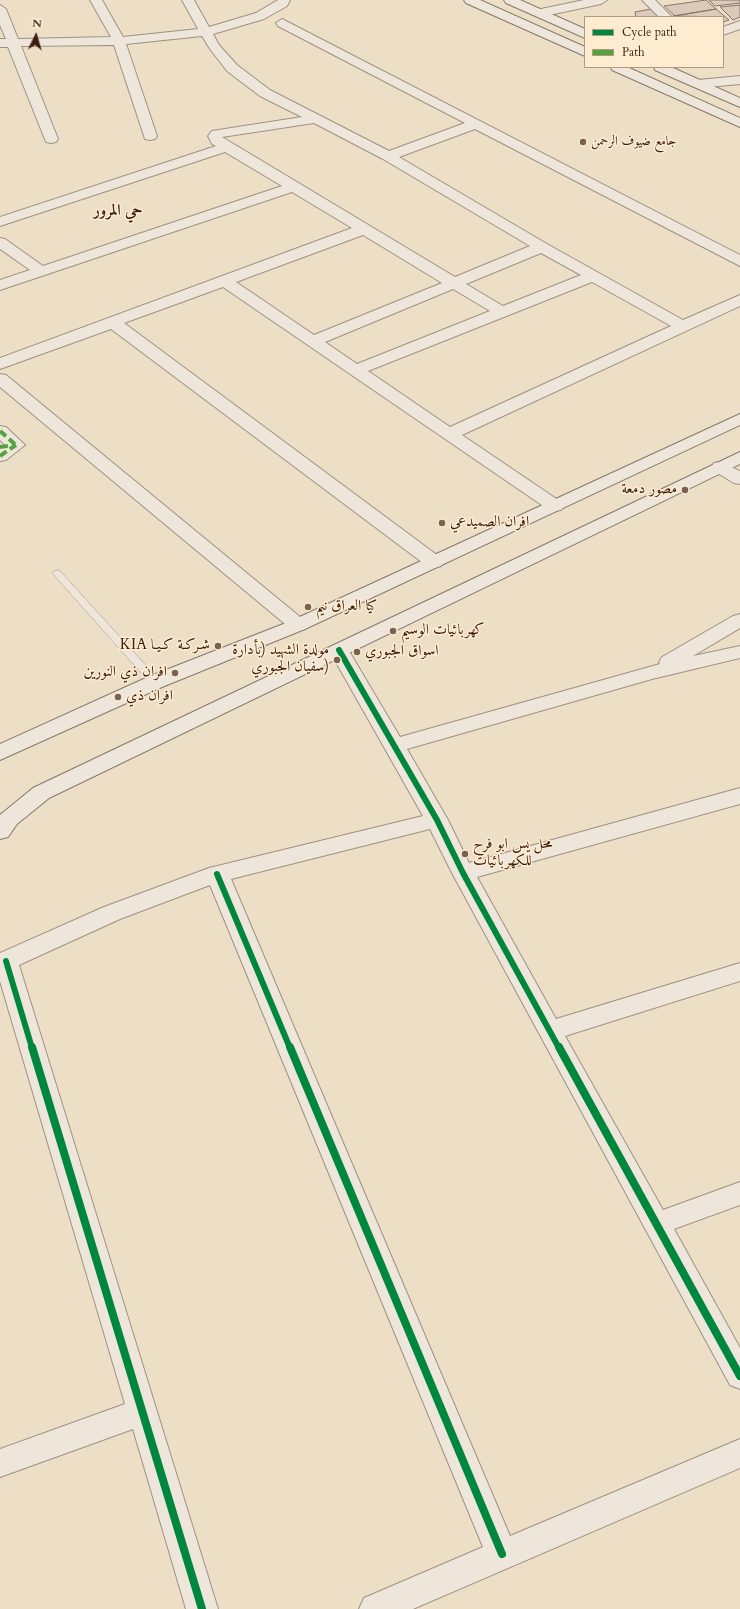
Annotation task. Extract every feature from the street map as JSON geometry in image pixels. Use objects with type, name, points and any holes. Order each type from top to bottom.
[{"type":"street","points":[[96,0],[119,41],[150,136]]},
{"type":"street","points":[[188,0],[206,32],[232,68],[265,93],[388,156],[592,276],[684,327]]},
{"type":"street","points":[[6,43],[119,41],[206,32],[260,16],[283,4],[284,0]]},
{"type":"street","points":[[470,0],[584,52]]},
{"type":"street","points":[[481,5],[500,6],[506,4],[509,0],[584,34]]},
{"type":"street","points":[[540,13],[601,0]]},
{"type":"street","points":[[648,0],[665,16]]},
{"type":"street","points":[[0,10],[6,43],[51,139]]},
{"type":"street","points":[[527,26],[523,22],[529,18],[538,16],[552,19]]},
{"type":"street","points":[[282,23],[740,261]]},
{"type":"street","points":[[724,31],[740,25]]},
{"type":"street","points":[[619,68],[740,123]]},
{"type":"street","points":[[662,68],[740,103]]},
{"type":"street","points":[[698,84],[740,80]]},
{"type":"street","points":[[316,119],[217,134],[215,136],[217,142],[502,312]]},
{"type":"street","points":[[388,156],[475,124]]},
{"type":"street","points":[[0,222],[226,147]]},
{"type":"street","points":[[0,285],[294,187]]},
{"type":"street","points":[[0,364],[364,229]]},
{"type":"street","points":[[0,242],[41,271]]},
{"type":"street","points":[[313,340],[542,247]]},
{"type":"street","points":[[356,370],[592,276]]},
{"type":"street","points":[[225,280],[555,506]]},
{"type":"street","points":[[449,434],[740,300]]},
{"type":"street","points":[[112,322],[434,562]]},
{"type":"street","points":[[0,379],[298,626]]},
{"type":"street","points":[[0,753],[155,682],[298,626],[740,419]]},
{"type":"street","points":[[0,431],[8,446],[0,456]]},
{"type":"street","points":[[0,831],[9,819],[41,793],[740,457]]},
{"type":"street","points":[[720,467],[740,479]]},
{"type":"street","points":[[649,673],[740,620]]},
{"type":"street","points":[[339,650],[437,820],[463,873],[740,1376]]},
{"type":"street","points":[[393,746],[649,673],[740,652]]},
{"type":"street","points":[[463,873],[740,796]]},
{"type":"street","points":[[202,1609],[3,964],[112,913],[217,874],[437,820]]},
{"type":"street","points":[[217,874],[502,1554]]},
{"type":"street","points":[[550,1031],[740,972]]},
{"type":"street","points":[[656,1224],[740,1193]]},
{"type":"street","points":[[0,1463],[142,1412]]},
{"type":"street","points":[[375,1609],[740,1453]]},
{"type":"lane","points":[[57,573],[155,682]]},
{"type":"building","points":[[706,0],[716,9],[675,16],[664,6]]},
{"type":"building","points":[[709,0],[740,0],[740,3],[715,6]]},
{"type":"building","points":[[740,5],[740,17],[733,20],[720,7]]},
{"type":"building","points":[[651,9],[659,16],[636,16],[635,12]]},
{"type":"building","points":[[716,9],[729,20],[724,22],[724,16],[673,16]]},
{"type":"marked path","points":[[0,431],[16,445]]},
{"type":"marked path","points":[[0,447],[14,445]]},
{"type":"marked path","points":[[0,456],[16,445]]},
{"type":"cycle path","points":[[339,650],[437,820],[463,873],[740,1376]]},
{"type":"cycle path","points":[[217,874],[502,1554]]},
{"type":"cycle path","points":[[6,961],[202,1609]]},
{"type":"place","name":"جامع ضيوف الرحمن","points":[[583,142]]},
{"type":"place","name":"مصور دمعة","points":[[685,490]]},
{"type":"place","name":"افران الصميدعي","points":[[442,523]]},
{"type":"place","name":"کیا العراق نیم","points":[[308,607]]},
{"type":"place","name":"كهربائيات الوسيم","points":[[393,631]]},
{"type":"place","name":"KIA شـركـة كـيـا","points":[[218,646]]},
{"type":"place","name":"اسواق الجبوري","points":[[357,652]]},
{"type":"place","name":"مولدة الشهيد (بأدارة سفيان الجبوري)","points":[[337,660]]},
{"type":"place","name":"افران ذي النورين","points":[[175,673]]},
{"type":"place","name":"افران ذي","points":[[118,697]]},
{"type":"place","name":"محل يس ابو فرح للكهربائيات","points":[[465,854]]},
{"type":"district","name":"حي المرور","points":[[118,211]]}]
